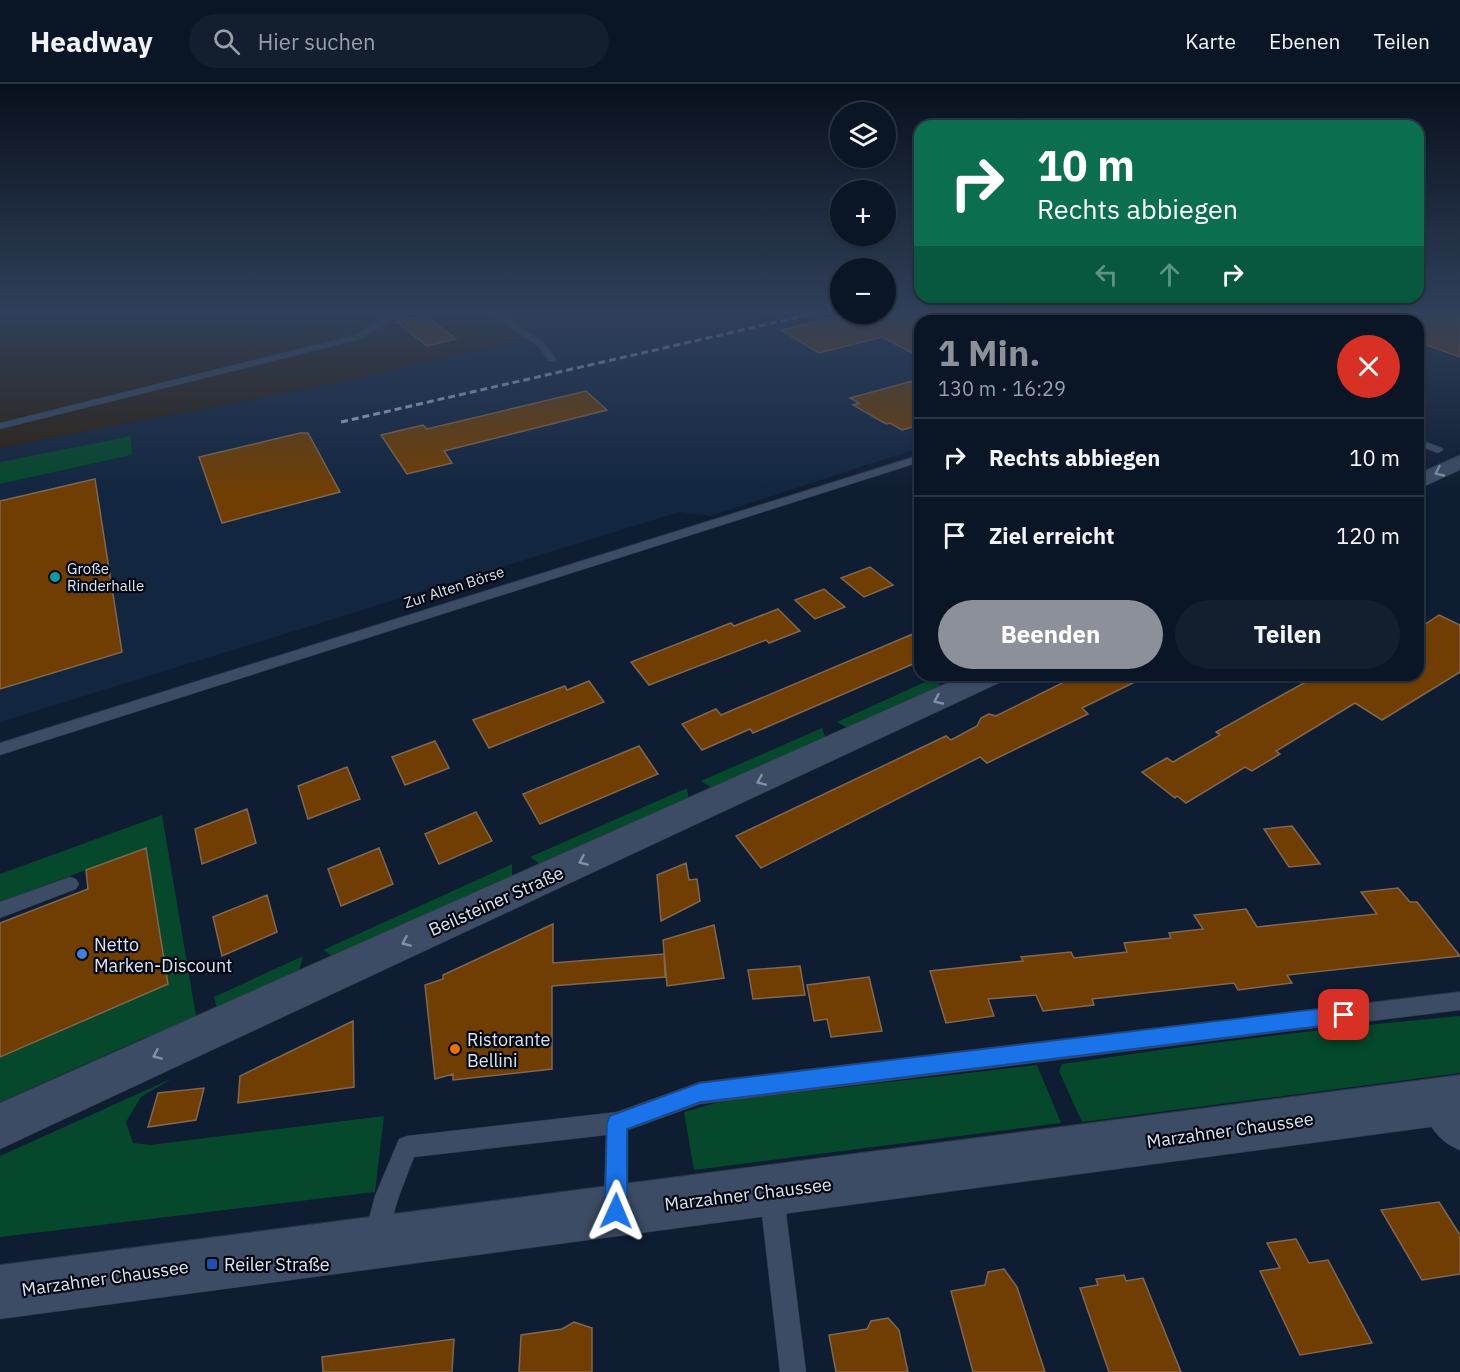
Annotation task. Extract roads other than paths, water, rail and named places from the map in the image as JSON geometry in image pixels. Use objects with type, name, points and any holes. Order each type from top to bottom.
[{"type":"street","points":[[1424,479],[1460,462]]},
{"type":"street","name":"Beilsteiner Straße","points":[[0,1126],[978,681]]},
{"type":"street","name":"Marzahner Chaussee","points":[[0,1292],[772,1191],[1454,1109]]},
{"type":"lane","points":[[0,426],[217,372]]},
{"type":"lane","points":[[1424,444],[1438,450]]},
{"type":"lane","name":"Zur Alten Börse","points":[[0,749],[914,460]]},
{"type":"lane","points":[[0,910],[70,884]]},
{"type":"lane","points":[[375,1242],[387,1196],[407,1147],[617,1123],[700,1093],[1460,1000]]},
{"type":"lane","points":[[616,1211],[617,1123]]},
{"type":"lane","points":[[772,1191],[778,1261],[793,1372]]},
{"type":"railway","points":[[341,422],[559,372]]},
{"type":"place","name":"Große Rinderhalle","points":[[55,577]]},
{"type":"place","name":"Netto Marken-Discount","points":[[82,954]]},
{"type":"place","name":"Ristorante Bellini","points":[[455,1049]]},
{"type":"place","name":"Reiler Straße","points":[[212,1264]]}]
